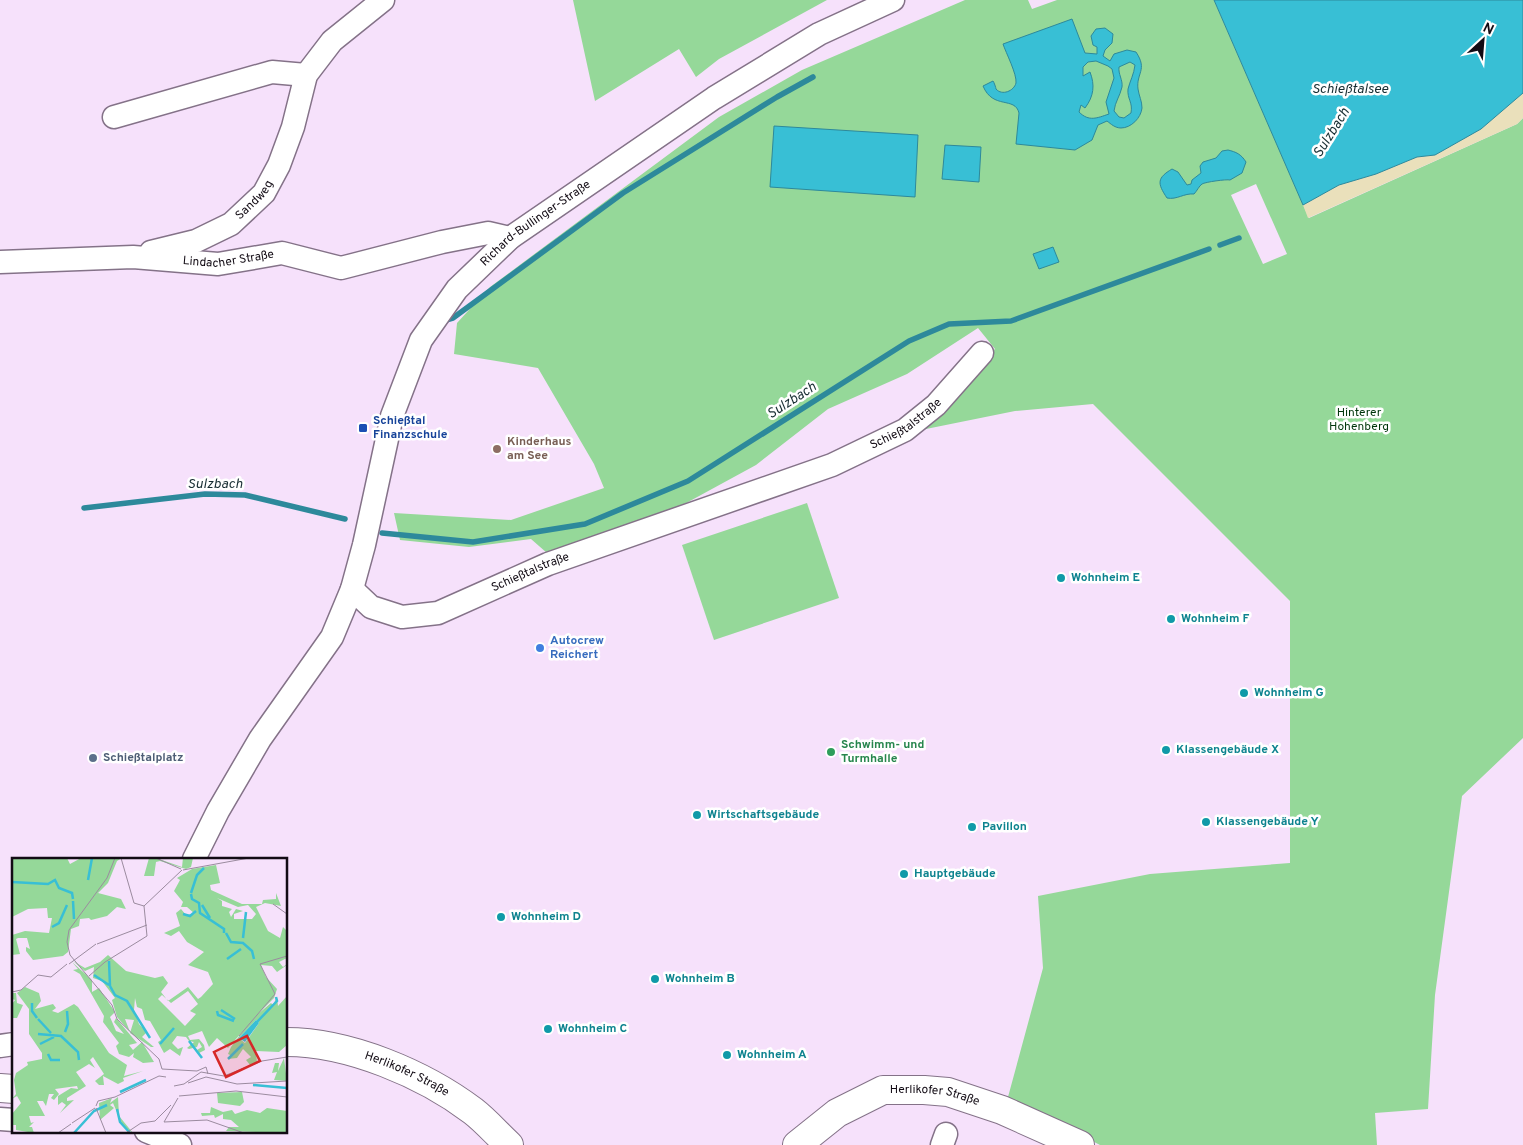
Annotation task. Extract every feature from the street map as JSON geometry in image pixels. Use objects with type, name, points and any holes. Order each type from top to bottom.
[{"type":"main road","name":"Herlikofer Straße","points":[[288,1042],[302,1042],[349,1051],[396,1067],[432,1084],[473,1112],[509,1145]]},
{"type":"main road","name":"Herlikofer Straße","points":[[797,1145],[837,1113],[883,1090],[924,1090],[948,1092],[1002,1110],[1080,1145]]},
{"type":"street","name":"Sandweg","points":[[133,257],[196,241],[231,224],[264,194],[280,165],[294,128],[306,75],[332,41],[383,0]]},
{"type":"street","name":"Richard-Bullinger-Straße","points":[[352,589],[364,545],[392,416],[421,340],[456,289],[510,238],[714,98],[818,34],[893,0]]},
{"type":"street","points":[[114,117],[272,72],[306,75]]},
{"type":"street","name":"Lindacher Straße","points":[[0,262],[133,257],[218,264],[282,253],[341,268],[442,242],[488,233],[510,238]]},
{"type":"street","name":"Schießtalstraße","points":[[352,589],[371,607],[402,617],[438,612],[548,564],[832,464],[905,430],[936,405],[982,353]]},
{"type":"street","points":[[194,858],[218,811],[260,739],[332,637],[352,589]]},
{"type":"street","points":[[148,1132],[180,1145]]},
{"type":"green space","points":[[573,0],[827,0],[719,59],[696,77],[679,49],[595,101]]},
{"type":"green space","name":"Hinterer Hohenberg","points":[[965,0],[1028,0],[1032,9],[1057,0],[1214,0],[1309,218],[1517,124],[1523,118],[1523,738],[1462,796],[1435,995],[1428,1109],[1375,1113],[1377,1145],[1100,1145],[1008,1097],[1043,968],[1038,896],[1150,874],[1290,863],[1290,601],[1093,404],[1015,411],[926,429],[559,572],[547,553],[531,539],[469,547],[400,540],[394,513],[511,520],[604,488],[594,464],[538,368],[454,354],[457,323],[490,287],[719,117],[802,70]],"holes":[[[1256,184],[1287,254],[1263,264],[1231,195]],[[978,328],[995,349],[909,421],[743,494],[655,520],[756,465],[828,409],[907,374]]]},
{"type":"green space","points":[[807,503],[839,598],[714,640],[682,545]]},
{"type":"sand","points":[[1523,93],[1523,118],[1517,124],[1308,218],[1303,205],[1339,185],[1376,174],[1417,157],[1435,155],[1481,129]]},
{"type":"water","name":"Schießtalsee","points":[[1214,0],[1523,0],[1523,93],[1481,129],[1435,155],[1417,157],[1376,174],[1339,185],[1303,205]]},
{"type":"water","points":[[1072,19],[1085,53],[1097,54],[1097,47],[1093,45],[1091,36],[1096,29],[1105,28],[1113,34],[1112,43],[1105,50],[1103,56],[1110,61],[1114,54],[1127,50],[1136,52],[1141,63],[1138,89],[1142,108],[1138,119],[1125,128],[1113,126],[1107,121],[1098,125],[1092,140],[1075,150],[1016,144],[1019,113],[1017,108],[992,98],[983,86],[993,81],[998,91],[1004,92],[1015,86],[1015,74],[1003,44]],"holes":[[[1096,61],[1112,69],[1114,78],[1106,102],[1109,114],[1090,118],[1079,112],[1081,105],[1085,108],[1088,104],[1093,90],[1090,72],[1083,76],[1083,67],[1088,62]],[[1130,62],[1135,65],[1128,89],[1131,113],[1124,118],[1119,117],[1114,111],[1122,87],[1119,67]]]},
{"type":"water","points":[[774,126],[918,135],[915,197],[770,187]]},
{"type":"water","points":[[945,145],[981,147],[979,182],[942,179]]},
{"type":"water","points":[[1228,150],[1238,154],[1246,162],[1242,173],[1230,180],[1202,184],[1194,194],[1167,198],[1160,185],[1163,175],[1172,169],[1178,172],[1187,185],[1191,184],[1192,180],[1201,173],[1200,166],[1203,162],[1216,158],[1222,151]]},
{"type":"water","points":[[1053,247],[1059,262],[1039,269],[1033,254]]},
{"type":"waterway","points":[[446,320],[453,318],[623,193],[777,97],[813,77]]},
{"type":"waterway","name":"Sulzbach","points":[[1220,245],[1239,238]]},
{"type":"waterway","name":"Sulzbach","points":[[382,533],[473,542],[585,524],[688,481],[909,341],[949,324],[1011,321],[1209,249]]},
{"type":"waterway","name":"Sulzbach","points":[[84,508],[205,494],[245,495],[345,519]]},
{"type":"place","name":"Schießtal Finanzschule","points":[[363,428]]},
{"type":"place","name":"Kinderhaus am See","points":[[497,449]]},
{"type":"place","name":"Wohnheim E","points":[[1061,578]]},
{"type":"place","name":"Wohnheim F","points":[[1171,619]]},
{"type":"place","name":"Autocrew Reichert","points":[[540,648]]},
{"type":"place","name":"Wohnheim G","points":[[1244,693]]},
{"type":"place","name":"Klassengebäude X","points":[[1166,750]]},
{"type":"place","name":"Schwimm- und Turmhalle","points":[[831,752]]},
{"type":"place","name":"Schießtalplatz","points":[[93,758]]},
{"type":"place","name":"Wirtschaftsgebäude","points":[[697,815]]},
{"type":"place","name":"Klassengebäude Y","points":[[1206,822]]},
{"type":"place","name":"Pavillon","points":[[972,827]]},
{"type":"place","name":"Hauptgebäude","points":[[904,874]]},
{"type":"place","name":"Wohnheim D","points":[[501,917]]},
{"type":"place","name":"Wohnheim B","points":[[655,979]]},
{"type":"place","name":"Wohnheim C","points":[[548,1029]]},
{"type":"place","name":"Wohnheim A","points":[[727,1055]]}]
